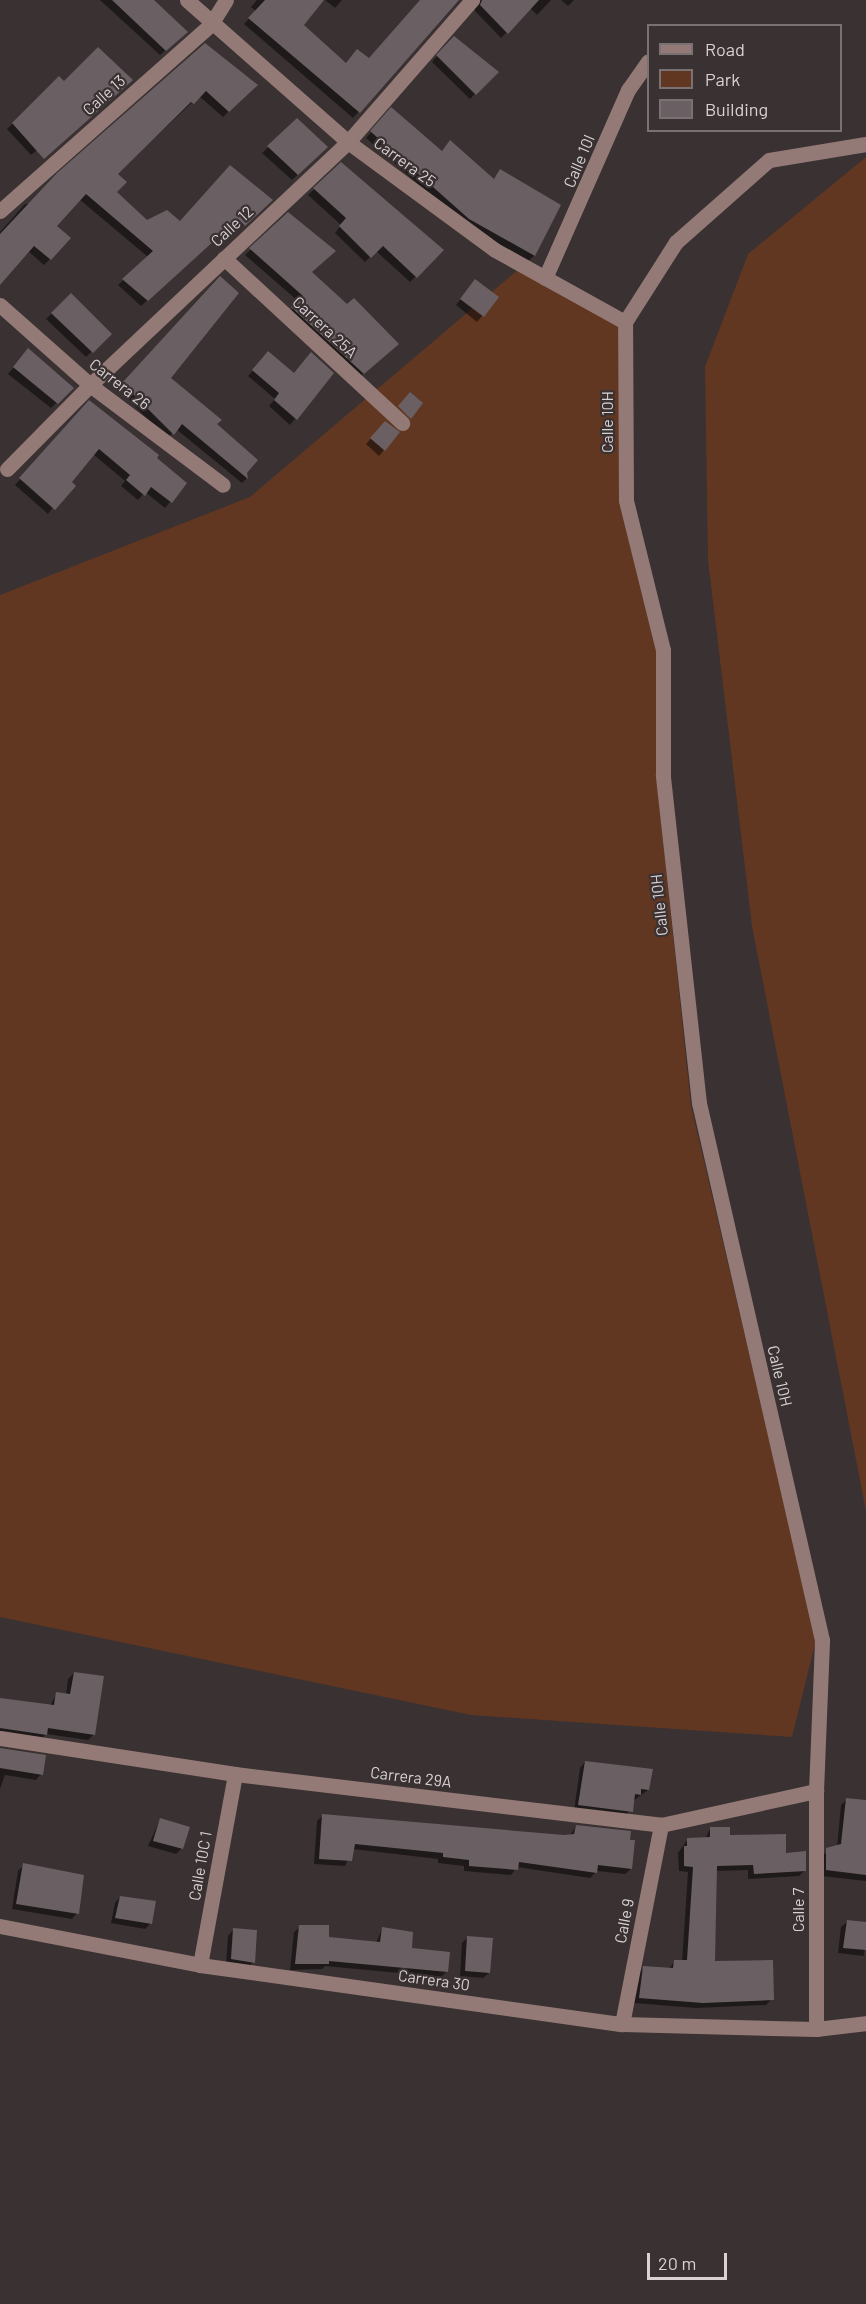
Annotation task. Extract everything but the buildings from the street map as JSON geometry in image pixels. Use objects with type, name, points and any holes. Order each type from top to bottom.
[{"type":"street","name":"Carrera 25","points":[[187,0],[211,24],[348,142],[495,250],[624,322]]},
{"type":"street","name":"Calle 13","points":[[0,212],[211,24],[226,0]]},
{"type":"street","name":"Calle 12","points":[[8,469],[90,385],[348,142],[472,0]]},
{"type":"street","name":"Calle 10I","points":[[545,278],[628,90],[647,62]]},
{"type":"street","points":[[624,322],[676,242],[770,160],[866,144]]},
{"type":"street","name":"Carrera 25A","points":[[224,258],[402,423]]},
{"type":"street","name":"Carrera 26","points":[[0,305],[90,385],[223,485]]},
{"type":"street","name":"Calle 10H","points":[[624,322],[626,500],[663,650],[663,775],[699,1103],[822,1640],[816,1791]]},
{"type":"street","name":"Carrera 29A","points":[[0,1738],[235,1774],[661,1825],[816,1791]]},
{"type":"street","name":"Calle 10C 1","points":[[200,1965],[235,1774]]},
{"type":"street","name":"Calle 7","points":[[816,1791],[816,2029]]},
{"type":"street","name":"Calle 9","points":[[622,2024],[661,1825]]},
{"type":"street","name":"Carrera 30","points":[[0,1926],[200,1965],[622,2024],[816,2029],[866,2022]]},
{"type":"green space","points":[[866,157],[866,1511],[752,926],[708,560],[705,367],[748,254]]},
{"type":"green space","points":[[520,268],[618,325],[620,500],[656,651],[656,774],[691,1106],[816,1640],[792,1737],[471,1715],[0,1617],[0,595],[250,497]]}]
